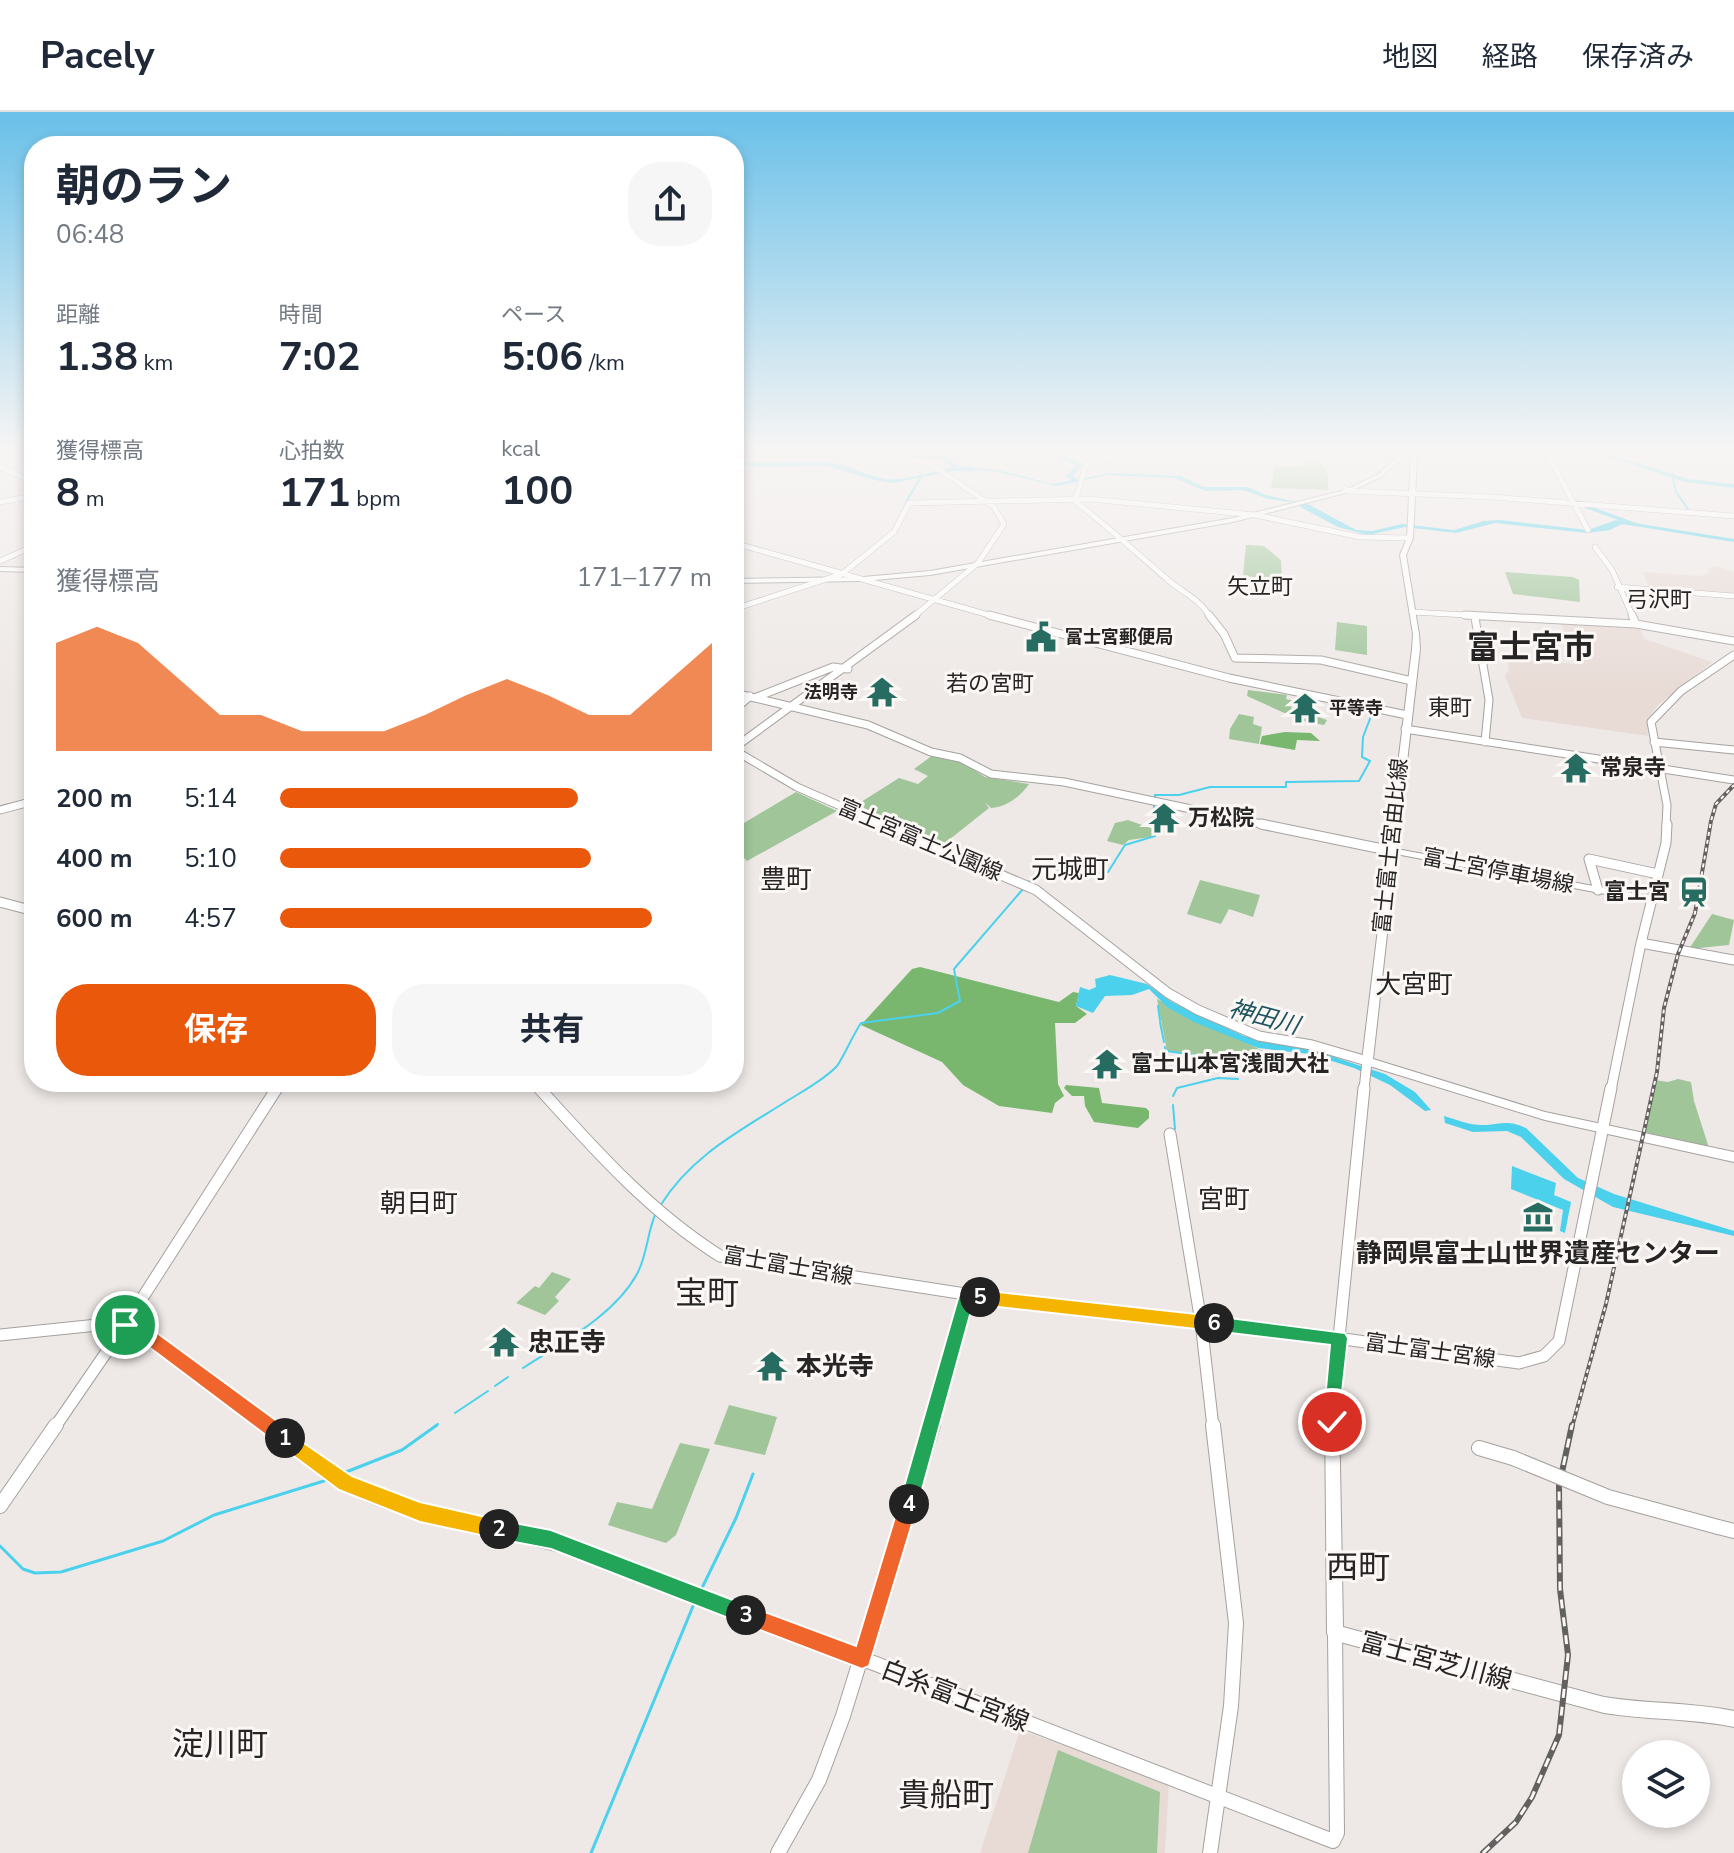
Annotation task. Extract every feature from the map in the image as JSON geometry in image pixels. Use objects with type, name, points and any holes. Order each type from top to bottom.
[{"type":"highway","points":[[744,580],[858,578],[976,565],[1155,532]]},
{"type":"highway","points":[[0,570],[24,571]]},
{"type":"main road","name":"富士富士宮由比線","points":[[1366,1067],[1417,641],[1403,555],[1409,532]]},
{"type":"main road","name":"富士宮停車場線","points":[[1392,851],[1652,900]]},
{"type":"main road","points":[[1366,1067],[1545,1116],[1734,1157]]},
{"type":"main road","name":"富士宮芝川線","points":[[1339,1338],[1332,1411],[1335,1633],[1636,1712],[1712,1713],[1734,1719]]},
{"type":"street","points":[[744,606],[842,574],[894,532]]},
{"type":"street","points":[[744,742],[848,669],[976,565],[998,532]]},
{"type":"street","points":[[1115,532],[1170,582],[1205,606],[1208,617],[1223,633],[1226,648],[1235,658],[1321,660],[1412,681]]},
{"type":"street","points":[[1337,532],[1360,537],[1394,532]]},
{"type":"street","points":[[744,546],[932,600],[1254,684],[1407,715]]},
{"type":"street","points":[[1595,547],[1612,570],[1636,624]]},
{"type":"street","points":[[0,561],[24,550]]},
{"type":"street","points":[[1617,587],[1734,596]]},
{"type":"street","points":[[1412,612],[1475,618],[1636,624],[1734,641]]},
{"type":"street","points":[[1475,618],[1489,700],[1485,742]]},
{"type":"street","name":"富士富士宮線","points":[[542,1092],[600,1155],[657,1208],[693,1241],[720,1256],[967,1295],[1339,1338],[1511,1363],[1524,1363],[1550,1354],[1559,1341],[1641,943],[1669,823],[1651,722],[1681,691],[1734,655]]},
{"type":"street","points":[[744,703],[833,667],[848,669]]},
{"type":"street","points":[[744,695],[868,725],[931,752],[960,758],[991,774],[1055,780],[1392,851]]},
{"type":"street","points":[[1405,729],[1734,780]]},
{"type":"street","points":[[1654,742],[1734,750]]},
{"type":"street","name":"富士宮富士公園線","points":[[744,755],[797,787],[1047,897],[1179,1000],[1244,1031],[1366,1067]]},
{"type":"street","points":[[0,810],[24,804]]},
{"type":"street","points":[[1598,890],[1589,859],[1658,874]]},
{"type":"street","points":[[0,902],[24,908]]},
{"type":"street","points":[[1641,943],[1734,960]]},
{"type":"street","points":[[1339,1338],[1366,1067]]},
{"type":"street","points":[[0,1506],[125,1325],[275,1092]]},
{"type":"street","points":[[1170,1134],[1201,1322],[1236,1623],[1221,1796],[1210,1853]]},
{"type":"street","points":[[778,1853],[819,1780],[862,1659],[934,1422],[967,1295]]},
{"type":"street","points":[[0,1335],[125,1325]]},
{"type":"street","name":"白糸富士宮線","points":[[125,1325],[147,1336],[346,1483],[438,1517],[551,1540],[1333,1841],[1337,1833],[1335,1633]]},
{"type":"street","points":[[1479,1448],[1513,1458],[1608,1497],[1734,1531]]},
{"type":"shaded area","points":[[1714,566],[1734,571],[1734,594],[1649,589],[1643,572],[1700,576],[1709,573],[1708,569]]},
{"type":"shaded area","points":[[1561,624],[1639,627],[1645,639],[1712,662],[1658,705],[1647,720],[1648,736],[1522,718],[1505,676],[1509,670],[1507,659],[1577,664]]},
{"type":"shaded area","points":[[1020,1730],[1169,1782],[1165,1853],[980,1853]]},
{"type":"green space","points":[[1246,545],[1264,546],[1281,560],[1282,580],[1243,576]]},
{"type":"green space","points":[[1505,572],[1573,577],[1579,580],[1580,602],[1513,594]]},
{"type":"green space","points":[[1337,622],[1367,626],[1367,655],[1335,650]]},
{"type":"green space","points":[[1248,690],[1287,695],[1286,699],[1294,701],[1291,708],[1327,720],[1324,725],[1302,721],[1247,696]]},
{"type":"green space","points":[[1239,714],[1254,717],[1253,724],[1262,727],[1259,744],[1229,739],[1230,729]]},
{"type":"green space","points":[[1285,732],[1311,733],[1320,741],[1297,740],[1295,750],[1260,744],[1262,736]]},
{"type":"green space","points":[[933,755],[963,763],[985,777],[1029,784],[1018,797],[1003,806],[991,808],[985,802],[989,808],[945,843],[850,809],[899,778],[918,784],[928,776],[914,769]]},
{"type":"green space","points":[[796,792],[837,811],[747,861],[744,858],[744,823]]},
{"type":"green space","points":[[1128,820],[1156,830],[1151,837],[1129,840],[1123,845],[1107,841],[1115,823]]},
{"type":"green space","points":[[1200,880],[1260,895],[1253,917],[1229,909],[1221,924],[1187,914]]},
{"type":"green space","points":[[1712,914],[1734,920],[1729,945],[1689,949]]},
{"type":"green space","points":[[920,967],[1059,1002],[1073,992],[1079,993],[1076,1006],[1087,1014],[1075,1023],[1055,1023],[1058,1084],[1064,1096],[1055,1103],[1052,1113],[999,1106],[963,1085],[942,1062],[861,1025],[912,969]]},
{"type":"green space","points":[[1157,999],[1265,1052],[1264,1062],[1167,1051]]},
{"type":"green space","points":[[1678,1079],[1691,1082],[1709,1148],[1644,1132],[1655,1080],[1668,1082]]},
{"type":"green space","points":[[1066,1085],[1099,1088],[1102,1103],[1146,1108],[1149,1118],[1138,1128],[1094,1122],[1085,1106],[1084,1096],[1072,1096],[1064,1088]]},
{"type":"green space","points":[[552,1272],[571,1279],[555,1297],[559,1301],[545,1315],[516,1303],[535,1286],[539,1288]]},
{"type":"green space","points":[[729,1405],[777,1417],[765,1455],[714,1444]]},
{"type":"green space","points":[[680,1443],[710,1449],[676,1535],[666,1543],[608,1525],[617,1502],[652,1509]]},
{"type":"green space","points":[[1058,1750],[1160,1792],[1157,1853],[1028,1853]]},
{"type":"water","points":[[1673,532],[1692,532],[1734,539],[1734,542]]},
{"type":"water","points":[[1110,975],[1147,984],[1172,1002],[1244,1036],[1307,1048],[1385,1074],[1415,1092],[1431,1110],[1425,1111],[1390,1085],[1354,1068],[1310,1054],[1258,1048],[1194,1022],[1167,1007],[1149,989],[1132,995],[1105,996],[1093,1013],[1076,1006],[1080,987],[1089,990],[1096,987],[1095,979]]},
{"type":"water","points":[[1444,1116],[1472,1124],[1519,1125],[1526,1128],[1578,1178],[1614,1194],[1734,1231],[1734,1236],[1613,1207],[1564,1179],[1521,1137],[1507,1131],[1473,1132],[1445,1123]]},
{"type":"water","points":[[1512,1166],[1556,1183],[1554,1195],[1571,1202],[1565,1233],[1560,1231],[1563,1210],[1511,1189]]},
{"type":"waterway","points":[[1155,799],[1155,795],[1179,795],[1210,787],[1286,787],[1286,782],[1359,781],[1370,761],[1362,757],[1363,737],[1373,711]]},
{"type":"waterway","points":[[1027,883],[1046,867],[1084,875],[1108,872],[1125,845],[1155,836],[1154,806]]},
{"type":"waterway","points":[[660,1206],[686,1173],[717,1146],[832,1071],[861,1023],[938,1013],[960,1001],[954,969],[1023,889]]},
{"type":"waterway","points":[[1158,1006],[1160,1020]]},
{"type":"waterway","points":[[1160,1022],[1164,1042]]},
{"type":"waterway","points":[[1165,1047],[1166,1051],[1202,1056],[1203,1067],[1260,1067]]},
{"type":"waterway","points":[[1173,1096],[1177,1088],[1218,1078],[1238,1079]]},
{"type":"waterway","points":[[1173,1105],[1175,1129]]},
{"type":"waterway","points":[[523,1368],[586,1327],[615,1303],[637,1274],[655,1215]]},
{"type":"waterway","points":[[495,1386],[508,1377]]},
{"type":"waterway","points":[[455,1413],[488,1391]]},
{"type":"waterway","points":[[434,1427],[438,1424]]},
{"type":"waterway","points":[[341,1474],[402,1450],[437,1425]]},
{"type":"waterway","points":[[701,1590],[736,1518],[753,1474]]},
{"type":"waterway","points":[[0,1546],[23,1569],[35,1573],[61,1572],[163,1541],[214,1515],[327,1480]]},
{"type":"waterway","points":[[591,1853],[696,1599]]},
{"type":"railway","points":[[1572,1427],[1606,1304],[1657,1072],[1664,1008],[1678,954],[1695,913],[1711,821],[1716,804],[1734,785]]},
{"type":"railway","points":[[1483,1853],[1516,1822],[1532,1797],[1559,1735],[1568,1655],[1560,1589],[1559,1486],[1572,1425]]},
{"type":"place","name":"富士宮郵便局","points":[[1041,637]]},
{"type":"place","name":"法明寺","points":[[882,692]]},
{"type":"place","name":"平等寺","points":[[1305,708]]},
{"type":"place","name":"常泉寺","points":[[1576,768]]},
{"type":"place","name":"万松院","points":[[1164,818]]},
{"type":"place","name":"富士宮","points":[[1694,892]]},
{"type":"place","name":"富士山本宮浅間大社","points":[[1107,1064]]},
{"type":"place","name":"静岡県富士山世界遺産センター","points":[[1538,1217]]},
{"type":"place","name":"忠正寺","points":[[504,1342]]},
{"type":"place","name":"本光寺","points":[[772,1366]]},
{"type":"district","name":"矢立町","points":[[1260,587]]},
{"type":"district","name":"弓沢町","points":[[1659,600]]},
{"type":"district","name":"富士宮市","points":[[1531,647]]},
{"type":"district","name":"若の宮町","points":[[990,684]]},
{"type":"district","name":"東町","points":[[1450,708]]},
{"type":"district","name":"元城町","points":[[1070,869]]},
{"type":"district","name":"豊町","points":[[786,879]]},
{"type":"district","name":"大宮町","points":[[1414,984]]},
{"type":"district","name":"宮町","points":[[1224,1199]]},
{"type":"district","name":"朝日町","points":[[419,1203]]},
{"type":"district","name":"宝町","points":[[707,1293]]},
{"type":"district","name":"西町","points":[[1358,1567]]},
{"type":"district","name":"淀川町","points":[[220,1744]]},
{"type":"district","name":"貴船町","points":[[946,1795]]},
{"type":"route","points":[[125,1325],[147,1336],[346,1483],[420,1512],[551,1540],[862,1659],[934,1422],[967,1295],[1339,1338],[1332,1422]]},
{"type":"water label","name":"神田川","points":[[1264,1017]]}]
